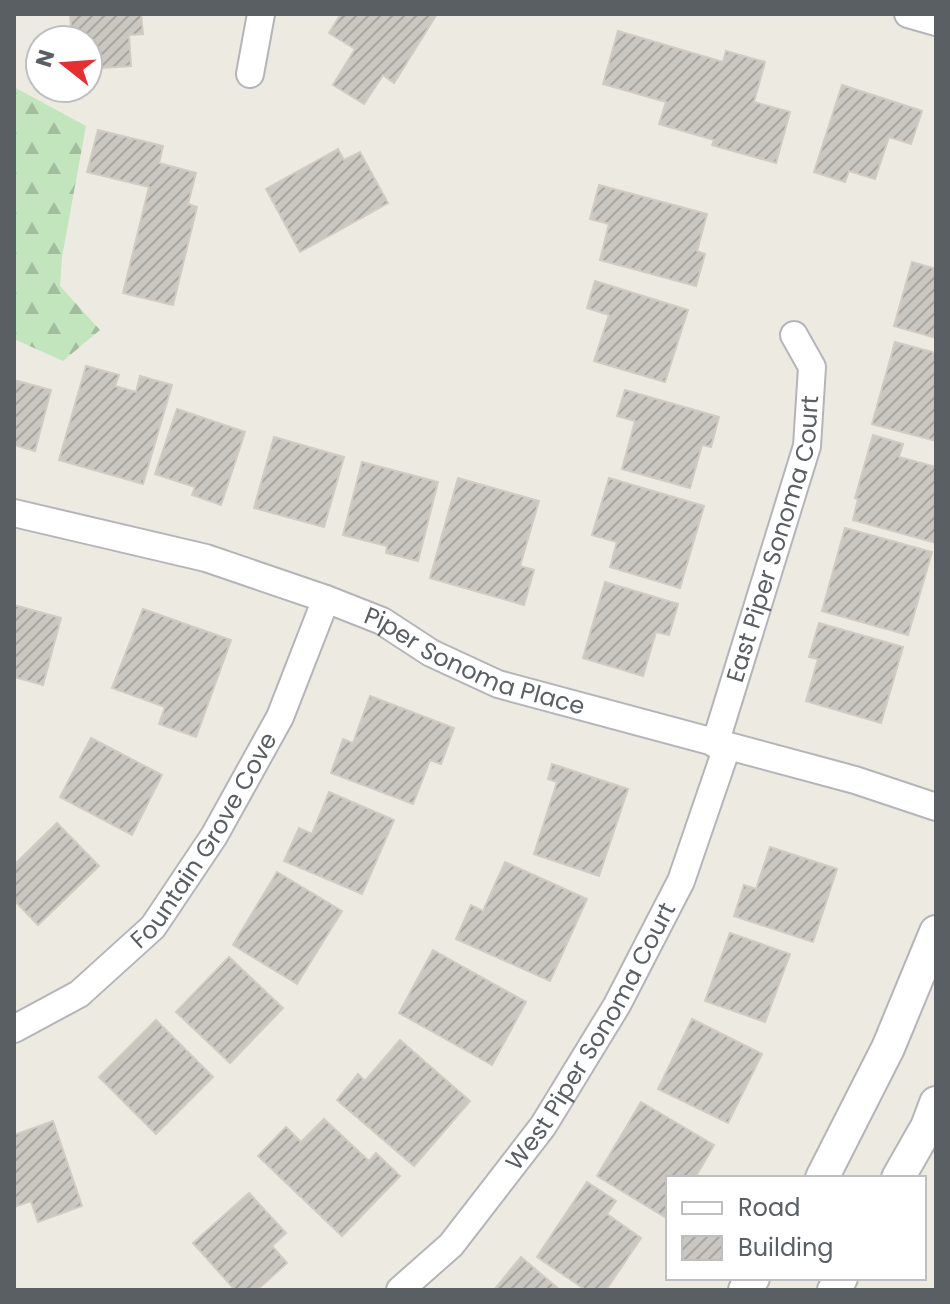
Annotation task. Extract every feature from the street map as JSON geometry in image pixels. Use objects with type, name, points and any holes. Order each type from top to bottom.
[{"type":"street","points":[[250,74],[261,14]]},
{"type":"street","points":[[908,14],[936,22]]},
{"type":"street","name":"East Piper Sonoma Court","points":[[721,745],[807,446],[812,367],[794,335]]},
{"type":"street","name":"Piper Sonoma Place","points":[[14,513],[206,558],[326,599],[382,621],[431,653],[498,684],[855,780],[936,807]]},
{"type":"street","name":"Fountain Grove Cove","points":[[14,1029],[79,994],[153,927],[214,836],[280,717],[326,599]]},
{"type":"street","name":"West Piper Sonoma Court","points":[[400,1290],[451,1245],[543,1126],[617,1005],[681,881],[721,745]]},
{"type":"street","points":[[823,1176],[888,1048],[936,932]]},
{"type":"street","points":[[899,1176],[927,1127],[936,1103]]},
{"type":"green space","points":[[14,87],[24,92],[24,104],[45,104],[86,126],[62,257],[60,286],[100,330],[63,361],[14,339]]},
{"type":"building","points":[[70,14],[141,14],[143,34],[129,35],[131,66],[104,68],[104,24],[71,24]]},
{"type":"building","points":[[341,14],[437,14],[394,83],[383,75],[364,104],[333,85],[355,49],[329,33]]},
{"type":"building","points":[[618,31],[723,62],[726,51],[765,62],[754,102],[790,112],[776,163],[712,145],[714,140],[659,124],[666,102],[603,84]]},
{"type":"building","points":[[842,85],[922,111],[911,144],[889,137],[875,179],[849,171],[845,182],[814,172]]},
{"type":"building","points":[[98,130],[163,146],[159,163],[196,173],[188,204],[197,207],[173,305],[123,293],[149,187],[87,172]]},
{"type":"building","points":[[338,149],[344,160],[360,152],[388,203],[300,252],[266,189]]},
{"type":"building","points":[[599,185],[707,214],[697,251],[705,254],[696,286],[600,260],[609,224],[590,219]]},
{"type":"building","points":[[912,262],[936,269],[936,338],[894,326]]},
{"type":"building","points":[[595,281],[688,310],[665,382],[594,361],[609,315],[587,308]]},
{"type":"building","points":[[895,342],[936,353],[936,441],[872,424]]},
{"type":"building","points":[[86,366],[119,375],[115,386],[136,392],[140,376],[172,385],[143,484],[59,460]]},
{"type":"building","points":[[14,380],[51,390],[35,451],[14,445]]},
{"type":"building","points":[[625,390],[719,417],[711,447],[702,445],[690,488],[622,469],[635,421],[617,416]]},
{"type":"building","points":[[177,409],[245,432],[221,505],[192,495],[195,487],[155,474]]},
{"type":"building","points":[[873,435],[903,444],[899,457],[936,467],[936,543],[853,520],[858,499],[855,498]]},
{"type":"building","points":[[274,437],[344,457],[324,527],[254,508]]},
{"type":"building","points":[[362,462],[438,482],[418,561],[386,553],[387,546],[343,535]]},
{"type":"building","points":[[458,478],[539,501],[520,566],[534,570],[524,605],[430,578]]},
{"type":"building","points":[[609,478],[704,506],[680,588],[610,567],[617,542],[592,535]]},
{"type":"building","points":[[845,528],[932,552],[908,635],[822,611]]},
{"type":"building","points":[[605,582],[678,604],[669,635],[656,632],[643,676],[583,658]]},
{"type":"building","points":[[14,605],[61,618],[43,685],[14,677]]},
{"type":"building","points":[[143,609],[231,640],[196,737],[159,724],[165,707],[112,688]]},
{"type":"building","points":[[819,623],[903,647],[881,723],[806,701],[818,659],[809,657]]},
{"type":"building","points":[[370,696],[454,728],[441,764],[430,760],[413,804],[331,773],[343,739],[353,743]]},
{"type":"building","points":[[91,738],[162,775],[132,835],[60,797]]},
{"type":"building","points":[[552,764],[628,789],[599,876],[534,854],[557,782],[548,779]]},
{"type":"building","points":[[329,792],[394,820],[362,894],[284,861],[299,828],[312,834]]},
{"type":"building","points":[[57,823],[99,866],[38,925],[14,900],[14,865]]},
{"type":"building","points":[[770,847],[837,869],[813,942],[734,916],[744,885],[756,889]]},
{"type":"building","points":[[505,862],[587,899],[550,981],[456,939],[471,905],[483,911]]},
{"type":"building","points":[[277,872],[342,911],[297,984],[233,945]]},
{"type":"building","points":[[730,933],[790,954],[765,1022],[705,1001]]},
{"type":"building","points":[[433,950],[526,1002],[492,1065],[399,1013]]},
{"type":"building","points":[[229,957],[283,1008],[230,1063],[176,1012]]},
{"type":"building","points":[[692,1019],[762,1054],[728,1123],[658,1089]]},
{"type":"building","points":[[156,1020],[213,1077],[156,1134],[99,1077]]},
{"type":"building","points":[[400,1040],[470,1101],[414,1166],[337,1100],[358,1074],[365,1081]]},
{"type":"building","points":[[641,1102],[714,1145],[696,1176],[666,1176],[666,1218],[597,1176]]},
{"type":"building","points":[[324,1119],[369,1161],[376,1153],[400,1176],[342,1236],[258,1156],[286,1127],[301,1142]]},
{"type":"building","points":[[53,1121],[82,1206],[38,1222],[31,1201],[14,1207],[14,1135]]},
{"type":"building","points":[[587,1182],[616,1201],[607,1214],[641,1238],[606,1290],[586,1290],[537,1257]]},
{"type":"building","points":[[249,1193],[286,1233],[272,1246],[287,1263],[257,1290],[235,1290],[193,1243]]},
{"type":"building","points":[[521,1257],[560,1290],[494,1290]]}]
